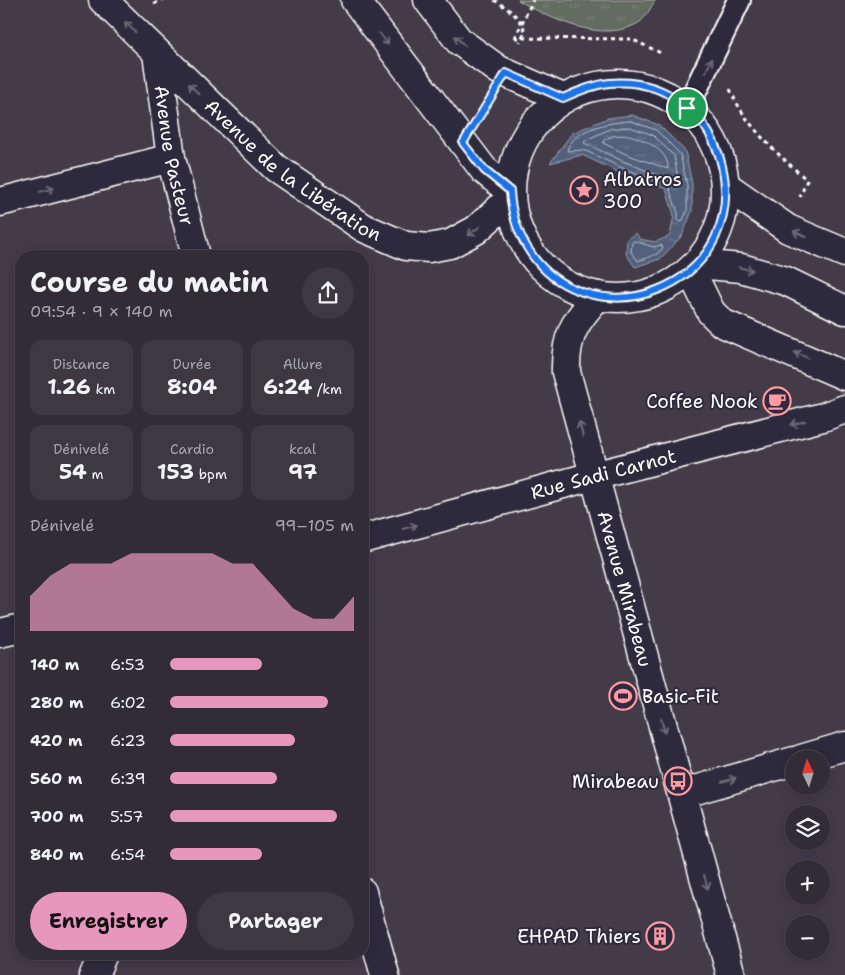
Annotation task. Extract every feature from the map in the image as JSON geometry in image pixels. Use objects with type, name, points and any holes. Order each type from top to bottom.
[{"type":"street","name":"Avenue de la Libération","points":[[103,0],[276,168],[364,228],[406,246],[429,248],[458,240],[476,230],[510,195]]},
{"type":"street","points":[[355,0],[484,170],[510,195]]},
{"type":"street","points":[[428,0],[459,42],[503,71],[563,98]]},
{"type":"street","name":"Avenue Pasteur","points":[[157,53],[171,158],[194,250]]},
{"type":"street","points":[[610,83],[634,84],[657,90],[687,108],[712,136],[722,159],[726,186],[724,214],[714,241],[694,267],[671,285],[648,294],[623,298],[598,296],[572,288],[548,273],[529,252],[516,226],[510,195],[514,163],[524,138],[541,115],[563,98],[585,88],[610,83]]},
{"type":"street","points":[[0,202],[171,158]]},
{"type":"street","points":[[726,186],[788,229],[845,253]]},
{"type":"street","points":[[694,267],[741,268],[786,280],[845,310]]},
{"type":"street","points":[[694,267],[711,312],[722,322],[845,376]]},
{"type":"street","name":"Avenue Mirabeau","points":[[598,296],[581,315],[572,330],[565,350],[566,372],[593,477],[602,500],[731,975]]},
{"type":"street","name":"Rue Sadi Carnot","points":[[369,537],[823,417],[845,409]]},
{"type":"street","points":[[0,634],[15,630]]},
{"type":"street","points":[[830,750],[845,746]]},
{"type":"street","points":[[682,794],[785,764]]},
{"type":"street","points":[[369,917],[385,975]]},
{"type":"street","points":[[94,975],[100,960]]},
{"type":"lane","points":[[687,108],[706,72],[739,0]]},
{"type":"path","points":[[494,0],[514,14],[521,22],[525,31],[518,48]]},
{"type":"path","points":[[463,143],[503,71],[521,22],[533,0]]},
{"type":"path","points":[[515,38],[631,39],[661,53]]},
{"type":"path","points":[[706,72],[728,84],[738,109],[772,148],[807,180],[797,202]]},
{"type":"green space","points":[[518,0],[656,0],[640,22],[626,28],[610,31],[578,27],[546,15]]},
{"type":"water","points":[[632,115],[659,125],[685,151],[692,184],[692,211],[682,236],[660,259],[635,267],[626,254],[627,239],[636,233],[640,239],[655,242],[670,236],[674,215],[666,189],[618,172],[582,155],[550,163],[572,133],[608,118]]},
{"type":"place","name":"Albatros 300","points":[[584,190]]},
{"type":"place","name":"Coffee Nook","points":[[777,401]]},
{"type":"place","name":"Basic-Fit","points":[[623,696]]},
{"type":"place","name":"Mirabeau","points":[[678,781]]},
{"type":"place","name":"EHPAD Thiers","points":[[660,936]]},
{"type":"route","points":[[506,73],[563,98],[585,88],[610,83],[634,84],[657,90],[687,108],[712,136],[722,159],[726,186],[724,214],[714,241],[691,271],[671,285],[648,294],[623,298],[598,296],[572,288],[548,273],[529,252],[516,226],[510,191],[484,170],[463,143],[506,73]]}]
